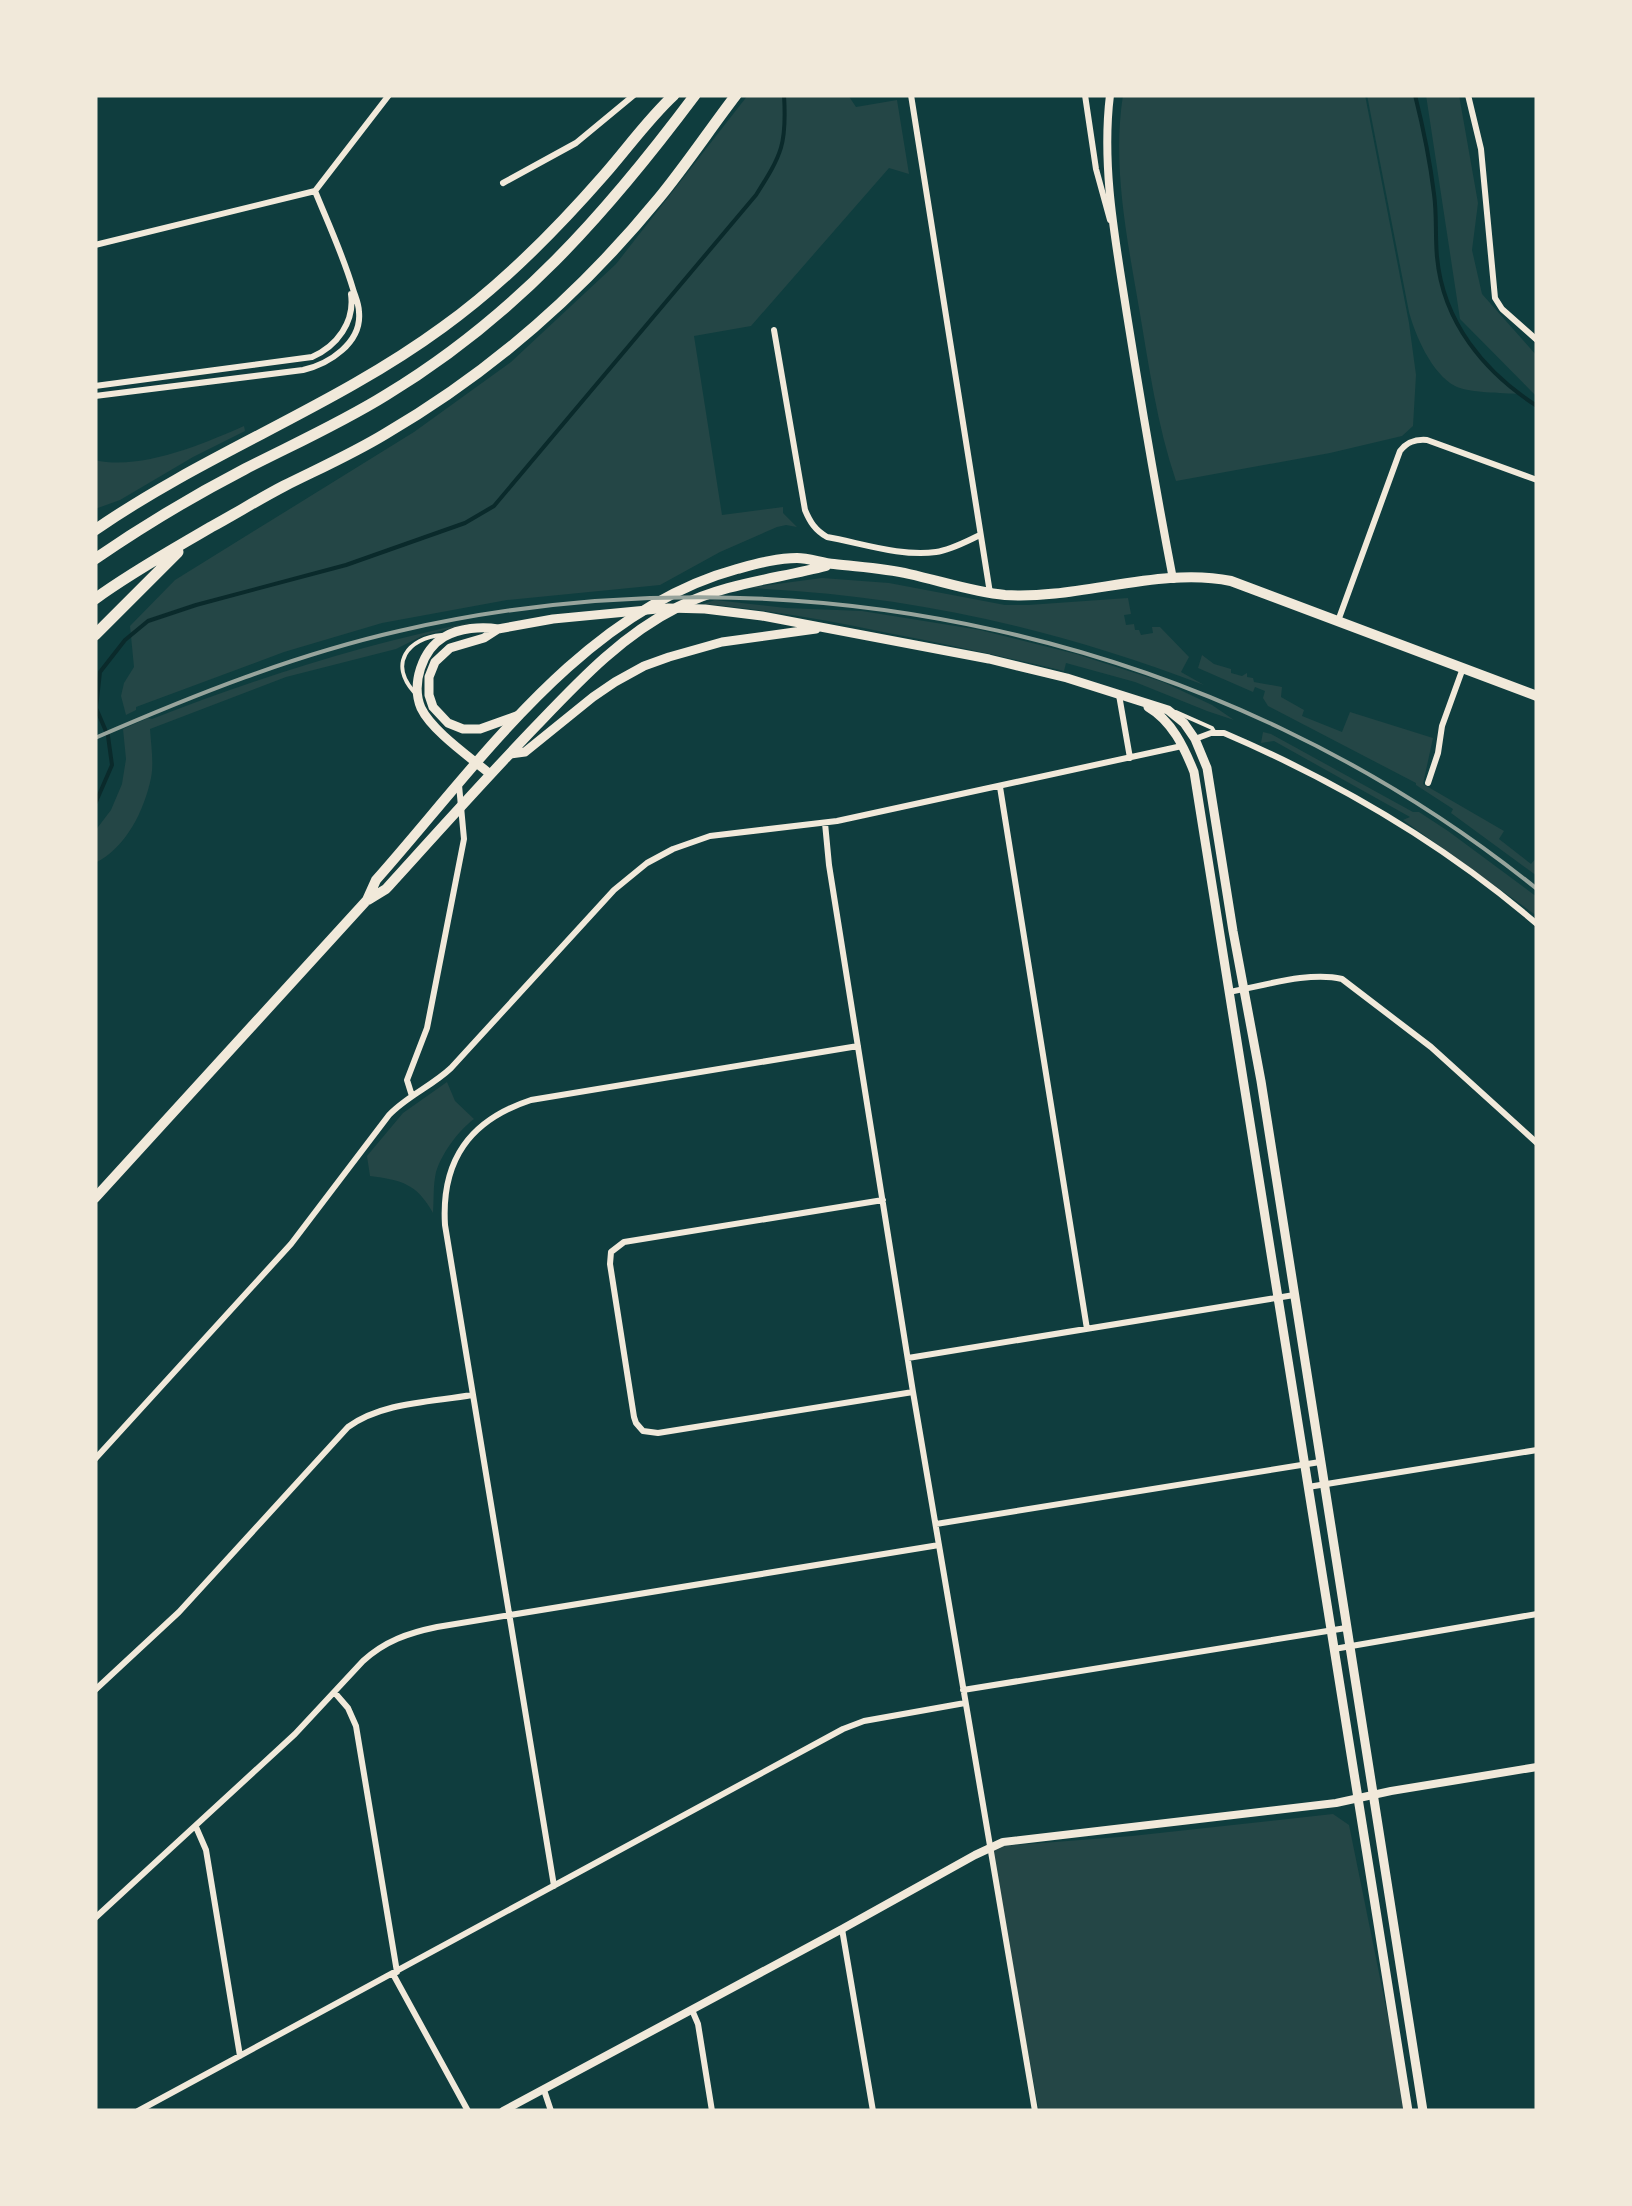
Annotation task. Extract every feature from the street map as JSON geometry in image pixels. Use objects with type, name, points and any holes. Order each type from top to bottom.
[{"type":"highway","points":[[95,530],[156,491],[357,384],[447,324],[488,292],[549,234],[674,95]]},
{"type":"highway","points":[[95,559],[175,508],[388,394],[489,322],[588,228],[625,187],[695,95]]},
{"type":"highway","points":[[95,598],[280,488],[386,434],[521,340],[619,244],[660,197],[736,95]]},
{"type":"highway","points":[[95,635],[192,538]]},
{"type":"main road","points":[[367,900],[376,880],[522,714],[607,635],[641,610],[695,583],[755,564],[799,558],[1030,596],[1172,579],[1202,577],[1231,581],[1537,696]]},
{"type":"main road","points":[[95,1198],[367,900],[386,889],[595,665],[645,626],[691,600],[750,581],[831,564]]},
{"type":"main road","points":[[490,774],[430,722],[422,708],[418,676],[432,648],[446,635],[484,626],[498,629],[566,617],[668,608],[732,612],[829,627],[989,659],[1132,698],[1168,710],[1184,723],[1208,768],[1423,2111]]},
{"type":"main road","points":[[508,754],[525,752],[593,697],[644,666],[722,642],[829,627]]},
{"type":"main road","points":[[498,629],[439,656],[429,678],[431,702],[443,719],[463,729],[486,728],[522,714]]},
{"type":"main road","points":[[1132,698],[1163,717],[1194,772],[1408,2111]]},
{"type":"main road","points":[[1182,746],[1195,739]]},
{"type":"main road","points":[[1391,2003],[1405,2001]]},
{"type":"street","points":[[95,245],[315,191],[389,95]]},
{"type":"street","points":[[503,183],[576,143],[634,95]]},
{"type":"street","points":[[911,95],[990,592]]},
{"type":"street","points":[[1084,95],[1096,169],[1115,241]]},
{"type":"street","points":[[1110,95],[1108,162],[1115,241],[1172,579]]},
{"type":"street","points":[[1468,95],[1481,149],[1495,298],[1537,340]]},
{"type":"street","points":[[95,396],[286,373],[323,364],[348,344],[360,312],[315,191]]},
{"type":"street","points":[[95,386],[301,359],[320,353],[342,333],[351,314],[349,276]]},
{"type":"street","points":[[774,330],[805,510],[820,533],[903,551],[932,553],[980,535]]},
{"type":"street","points":[[1337,622],[1405,445],[1420,439],[1537,480]]},
{"type":"street","points":[[1428,783],[1442,726],[1463,668]]},
{"type":"street","points":[[1119,694],[1130,758]]},
{"type":"street","points":[[1195,739],[1224,733],[1305,770],[1477,877],[1537,924]]},
{"type":"street","points":[[95,1459],[303,1230],[394,1109],[451,1068],[614,890],[647,863],[710,836],[825,823],[1182,746]]},
{"type":"street","points":[[412,1096],[406,1080],[427,1028],[464,830],[459,785]]},
{"type":"street","points":[[1000,786],[1088,1329]]},
{"type":"street","points":[[825,823],[908,1358],[1035,2111]]},
{"type":"street","points":[[1229,992],[1322,976],[1348,983],[1431,1047],[1537,1143]]},
{"type":"street","points":[[554,1886],[445,1225],[445,1192],[450,1172],[456,1157],[482,1124],[532,1100],[858,1046]]},
{"type":"street","points":[[883,1200],[624,1242],[614,1248],[609,1258],[612,1284],[634,1417],[639,1428],[649,1434],[914,1392]]},
{"type":"street","points":[[908,1358],[1294,1295]]},
{"type":"street","points":[[95,1690],[180,1612],[348,1427],[386,1410],[472,1395]]},
{"type":"street","points":[[1308,1487],[1537,1450]]},
{"type":"street","points":[[936,1524],[1320,1462]]},
{"type":"street","points":[[95,1918],[295,1734],[374,1651],[399,1637],[437,1627],[940,1545]]},
{"type":"street","points":[[1334,1649],[1537,1614]]},
{"type":"street","points":[[963,1690],[1346,1628]]},
{"type":"street","points":[[335,1694],[348,1708],[356,1726],[395,1973],[468,2111]]},
{"type":"street","points":[[138,2111],[853,1725],[965,1704]]},
{"type":"street","points":[[503,2111],[990,1847],[1026,1838],[1336,1804],[1537,1767]]},
{"type":"street","points":[[196,1826],[206,1850],[240,2056]]},
{"type":"street","points":[[842,1929],[873,2111]]},
{"type":"street","points":[[692,2010],[698,2024],[712,2111]]},
{"type":"street","points":[[544,2090],[550,2111]]},
{"type":"lane","points":[[418,695],[406,678],[406,653],[418,640],[446,635]]},
{"type":"lane","points":[[1168,710],[1215,733]]},
{"type":"shaded area","points":[[748,95],[848,95],[856,107],[897,100],[909,174],[889,168],[751,326],[694,336],[722,515],[783,507],[783,513],[797,527],[777,527],[660,585],[507,600],[382,623],[284,652],[136,707],[126,715],[121,696],[134,667],[130,626],[175,580],[414,432],[511,362],[616,264]]},
{"type":"shaded area","points":[[1123,95],[1365,95],[1416,375],[1413,426],[1402,436],[1176,481],[1154,395],[1126,229],[1119,148]]},
{"type":"shaded area","points":[[1367,95],[1415,95],[1435,198],[1437,260],[1451,316],[1476,354],[1519,394],[1455,386],[1439,373],[1420,342],[1409,312]]},
{"type":"shaded area","points":[[1426,95],[1459,95],[1478,203],[1472,250],[1482,294],[1537,356],[1536,396],[1460,319]]},
{"type":"shaded area","points":[[244,426],[245,431],[120,500],[95,509],[95,460],[151,459],[191,448]]},
{"type":"shaded area","points":[[822,578],[889,583],[1005,605],[1128,598],[1131,614],[1124,615],[1126,625],[1134,624],[1141,635],[1153,633],[1152,627],[1160,627],[1189,657],[1181,672],[1204,685],[1092,647],[980,618],[866,598],[748,588]]},
{"type":"shaded area","points":[[715,600],[862,611],[980,630],[1076,654],[1163,682],[1234,720],[1135,682],[1066,663],[1064,671],[842,624],[703,604]]},
{"type":"shaded area","points":[[474,622],[422,636],[396,649],[286,677],[150,729],[152,772],[144,803],[116,848],[95,863],[95,831],[111,810],[122,784],[126,759],[123,729],[311,663]]},
{"type":"shaded area","points":[[1202,655],[1231,669],[1231,673],[1247,673],[1254,682],[1282,687],[1281,697],[1304,710],[1302,716],[1342,732],[1350,712],[1433,738],[1423,784],[1504,831],[1499,839],[1531,864],[1537,857],[1537,876],[1416,783],[1268,706],[1263,698],[1265,691],[1255,687],[1253,692],[1198,668]]},
{"type":"shaded area","points":[[1263,732],[1419,812],[1448,831],[1537,897],[1537,916],[1403,820],[1410,817],[1274,741],[1261,743]]},
{"type":"shaded area","points":[[447,1082],[455,1101],[474,1119],[446,1150],[439,1165],[433,1213],[408,1185],[370,1176],[367,1156],[403,1113]]},
{"type":"shaded area","points":[[1333,1814],[1349,1825],[1407,2111],[1039,2111],[990,1847]]},
{"type":"waterway","points":[[95,804],[112,765],[108,736],[96,708],[100,672],[125,640],[148,621],[346,565],[465,523],[494,506],[756,195],[781,148],[784,95]]},
{"type":"waterway","points":[[1415,95],[1435,202],[1437,257],[1448,303],[1457,324],[1484,361],[1537,406]]},
{"type":"railway","points":[[95,738],[245,677],[399,631],[548,606],[699,597],[849,606],[998,631],[1142,672],[1282,729],[1414,801],[1537,889]]}]
